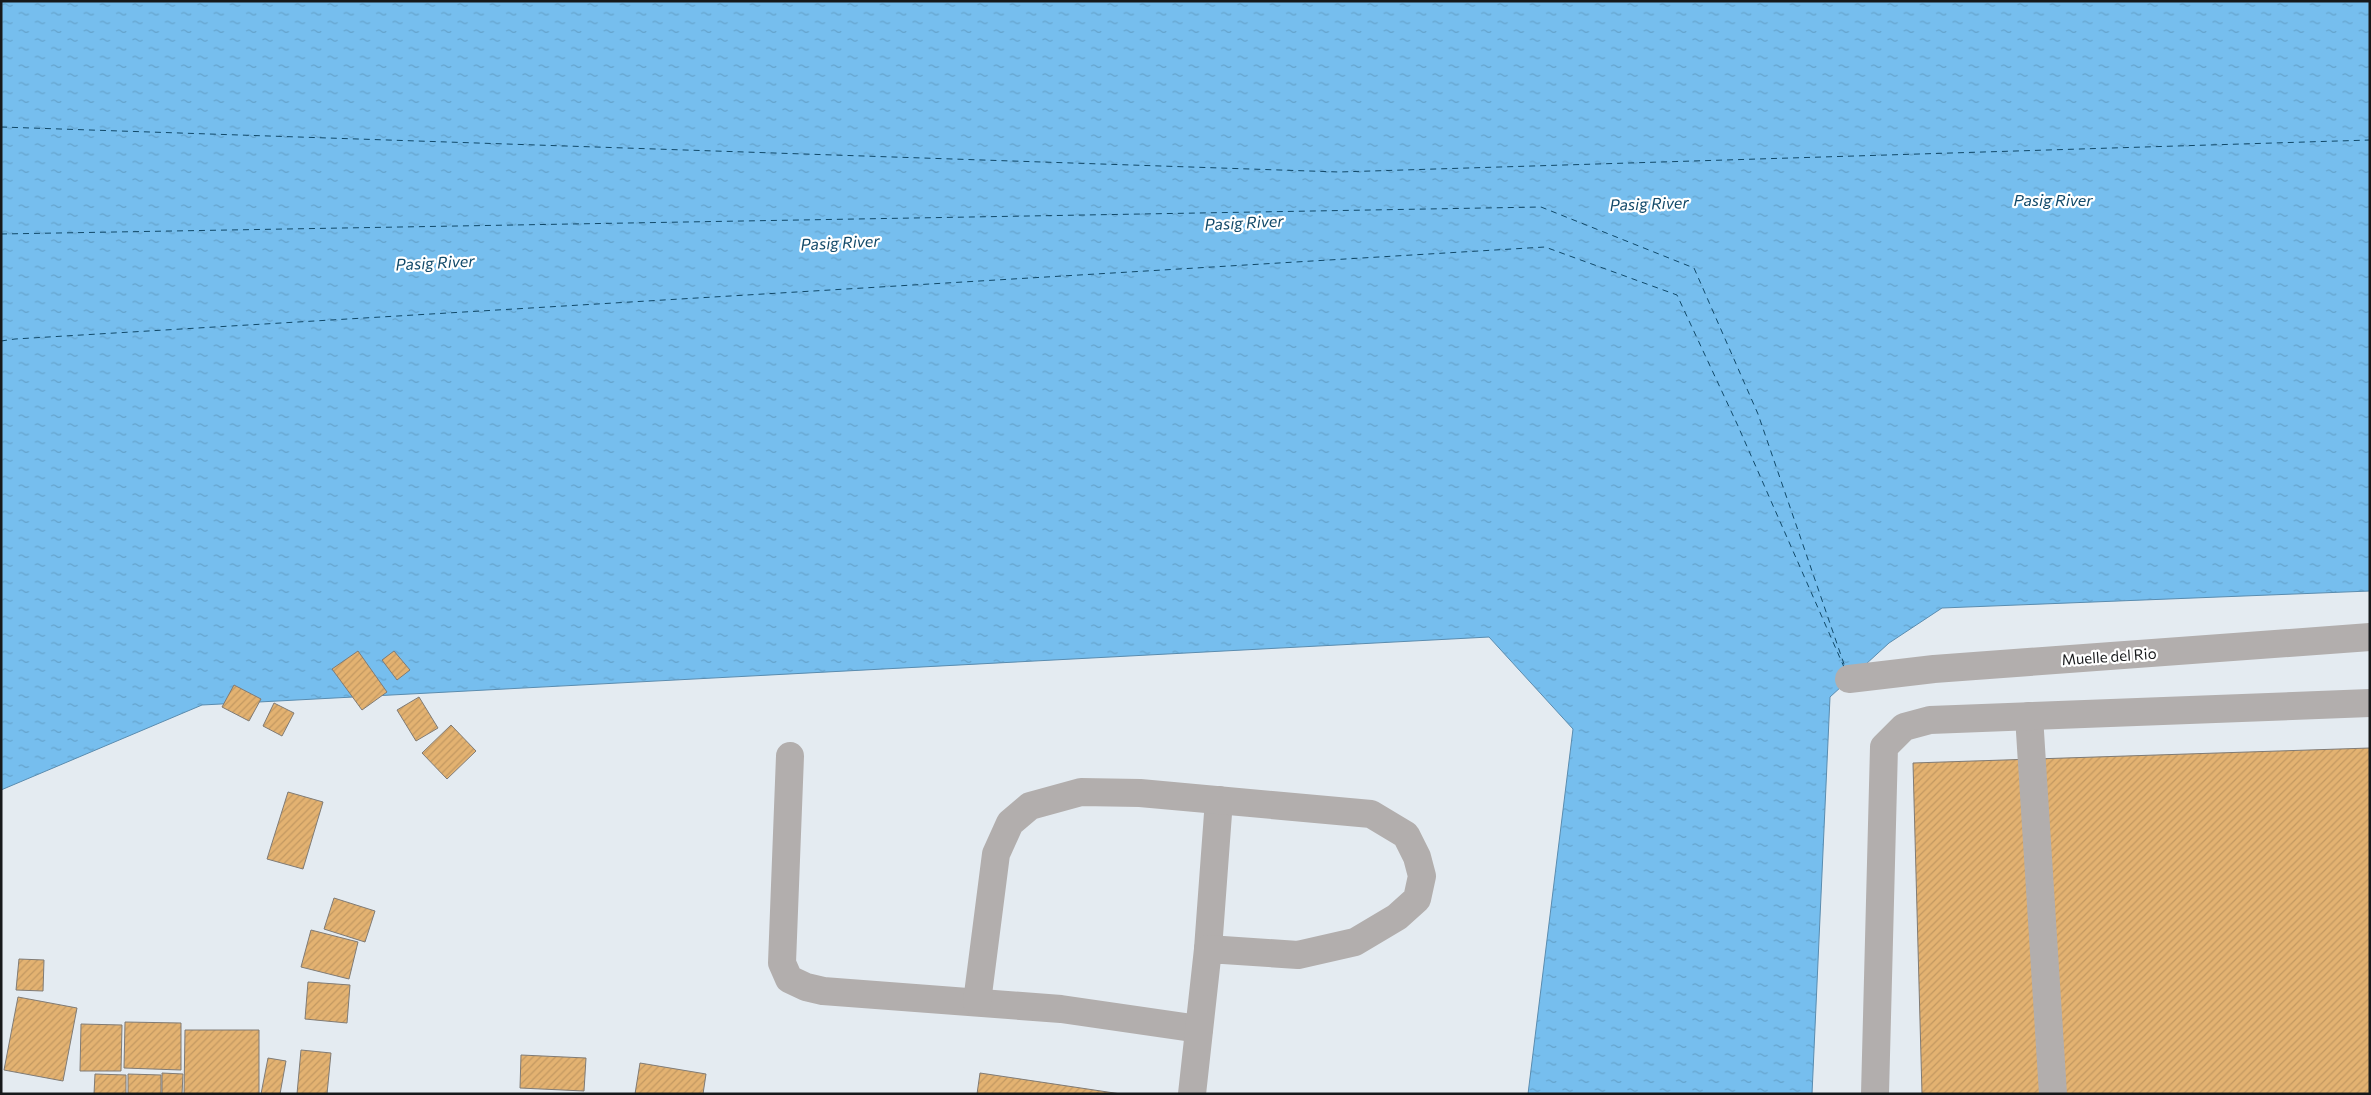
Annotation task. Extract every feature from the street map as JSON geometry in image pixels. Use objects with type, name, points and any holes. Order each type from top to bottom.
[{"type":"lane","name":"Muelle del Rio","points":[[1849,679],[1934,668],[2370,637]]},
{"type":"lane","points":[[1875,1094],[1884,747],[1904,726],[1930,720],[2370,703]]},
{"type":"lane","points":[[2029,716],[2053,1094]]},
{"type":"lane","points":[[790,756],[782,963],[789,978],[806,987],[823,991],[1061,1009],[1199,1029]]},
{"type":"lane","points":[[977,1002],[996,854],[1010,823],[1030,806],[1081,792],[1140,793],[1371,814],[1406,835],[1417,857],[1422,876],[1417,899],[1397,917],[1355,942],[1298,956],[1208,949]]},
{"type":"lane","points":[[1192,1094],[1208,949],[1219,800]]},
{"type":"water","name":"Pasig River","points":[[1,1],[2370,1],[2370,591],[1942,608],[1889,643],[1830,697],[1812,1094],[1528,1094],[1573,729],[1489,637],[202,705],[1,790]]},
{"type":"building","points":[[358,651],[387,692],[362,710],[332,669]]},
{"type":"building","points":[[394,651],[410,670],[397,680],[382,660]]},
{"type":"building","points":[[234,685],[261,699],[249,721],[222,707]]},
{"type":"building","points":[[419,697],[438,728],[416,741],[397,710]]},
{"type":"building","points":[[274,703],[294,713],[282,736],[263,726]]},
{"type":"building","points":[[451,725],[476,751],[447,779],[422,753]]},
{"type":"building","points":[[2370,748],[2370,1094],[1922,1094],[1913,763]]},
{"type":"building","points":[[288,792],[323,802],[303,869],[267,859]]},
{"type":"building","points":[[334,898],[375,911],[365,942],[324,929]]},
{"type":"building","points":[[311,930],[358,942],[349,979],[301,967]]},
{"type":"building","points":[[19,959],[44,960],[43,991],[16,990]]},
{"type":"building","points":[[308,982],[350,985],[347,1023],[305,1019]]},
{"type":"building","points":[[18,997],[77,1008],[63,1081],[4,1070]]},
{"type":"building","points":[[125,1022],[181,1023],[181,1070],[124,1068]]},
{"type":"building","points":[[81,1024],[122,1025],[121,1071],[80,1071]]},
{"type":"building","points":[[185,1030],[259,1030],[259,1094],[184,1094]]},
{"type":"building","points":[[301,1050],[331,1053],[327,1094],[297,1094]]},
{"type":"building","points":[[521,1055],[586,1058],[584,1091],[520,1088]]},
{"type":"building","points":[[268,1058],[286,1061],[280,1094],[261,1094]]},
{"type":"building","points":[[640,1063],[706,1074],[703,1094],[635,1094]]},
{"type":"building","points":[[162,1073],[183,1074],[182,1094],[162,1094]]},
{"type":"building","points":[[980,1073],[1121,1094],[977,1094]]},
{"type":"building","points":[[95,1074],[126,1075],[126,1094],[94,1094]]},
{"type":"building","points":[[128,1074],[161,1075],[161,1094],[128,1094]]},
{"type":"ferry route","points":[[1,127],[1339,172],[2370,140]]},
{"type":"ferry route","points":[[1,234],[1541,207],[1694,268],[1758,414],[1845,667]]},
{"type":"ferry route","points":[[1,341],[1545,247],[1677,295],[1738,426],[1844,667]]}]
